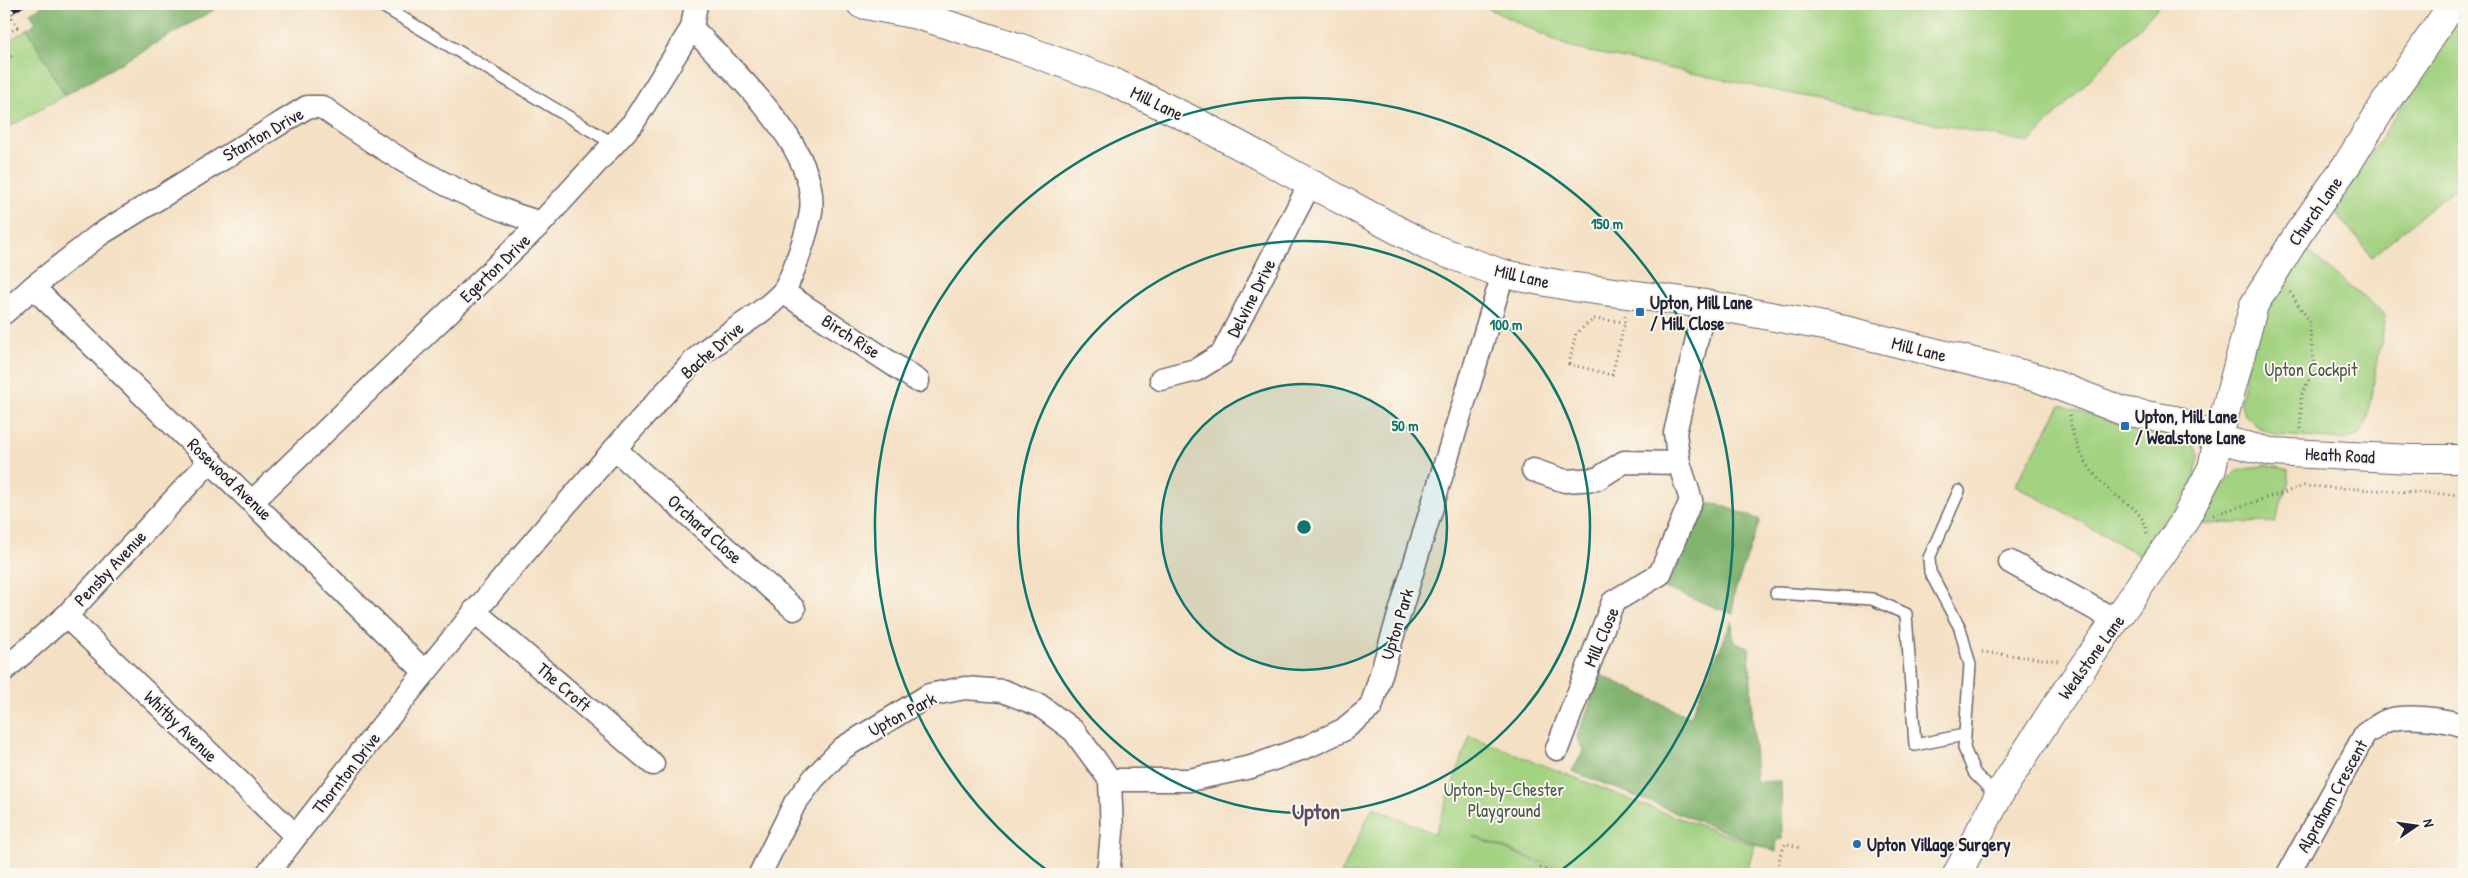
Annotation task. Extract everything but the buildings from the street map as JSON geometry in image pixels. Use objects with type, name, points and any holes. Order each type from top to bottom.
[{"type":"street","name":"Egerton Drive","points":[[253,501],[541,223],[633,123],[692,28],[696,4]]},
{"type":"street","name":"Mill Lane","points":[[861,4],[917,15],[1018,47],[1111,81],[1311,182],[1428,246],[1502,274],[1574,287],[1628,292],[1705,304],[1845,330],[2038,378],[2123,411],[2175,420],[2218,439]]},
{"type":"street","name":"Church Lane","points":[[2218,439],[2254,305],[2298,234],[2348,163],[2385,103],[2453,4]]},
{"type":"street","points":[[692,28],[771,113],[802,160],[810,186],[812,209],[807,232],[783,292]]},
{"type":"street","name":"Stanton Drive","points":[[4,313],[33,287],[99,235],[307,107],[322,107],[433,178],[505,212],[541,223]]},
{"type":"street","name":"Delvine Drive","points":[[1161,379],[1196,370],[1222,354],[1311,182]]},
{"type":"street","points":[[505,212],[510,223],[510,253]]},
{"type":"street","name":"Upton Park","points":[[760,874],[795,803],[820,772],[843,748],[930,695],[965,688],[1003,691],[1039,705],[1074,731],[1110,780],[1188,780],[1251,767],[1343,730],[1372,707],[1502,274]]},
{"type":"street","name":"Rosewood Avenue","points":[[33,287],[425,672]]},
{"type":"street","name":"Birch Rise","points":[[783,292],[918,381]]},
{"type":"street","name":"Bache Drive","points":[[425,672],[474,610],[694,361],[783,292]]},
{"type":"street","name":"Mill Close","points":[[1557,749],[1614,602],[1660,574],[1691,500],[1679,463],[1675,433],[1705,304]]},
{"type":"street","name":"Heath Road","points":[[2218,439],[2271,452],[2464,459]]},
{"type":"street","name":"Wealstone Lane","points":[[1957,874],[1998,797],[2055,707],[2117,621],[2182,525],[2212,468],[2218,439]]},
{"type":"street","name":"Orchard Close","points":[[616,450],[794,609]]},
{"type":"street","name":"Pensby Avenue","points":[[4,670],[66,616],[210,460]]},
{"type":"street","points":[[1533,470],[1565,481],[1597,479],[1624,462],[1679,463]]},
{"type":"street","points":[[2010,562],[2117,621]]},
{"type":"street","name":"The Croft","points":[[474,610],[653,764]]},
{"type":"street","name":"Whitby Avenue","points":[[66,616],[296,836]]},
{"type":"street","name":"Thornton Drive","points":[[267,874],[425,672]]},
{"type":"street","name":"Alpraham Crescent","points":[[2269,874],[2290,871],[2366,734],[2386,721],[2410,718],[2454,722],[2464,726]]},
{"type":"street","points":[[1106,874],[1109,866],[1112,832],[1110,780]]},
{"type":"lane","points":[[379,4],[614,144]]},
{"type":"lane","points":[[1959,491],[1929,558],[1930,572],[1960,628],[1970,665],[1964,748],[1974,774],[1998,797]]},
{"type":"lane","points":[[1776,593],[1872,598],[1906,614],[1915,745],[1964,735]]},
{"type":"path","points":[[4,5],[18,27],[4,36]]},
{"type":"path","points":[[4,64],[12,56]]},
{"type":"path","points":[[2275,270],[2309,321],[2314,369],[2301,396],[2301,454]]},
{"type":"path","points":[[1625,322],[1594,319],[1576,333],[1569,364],[1612,375],[1625,322],[1628,292]]},
{"type":"path","points":[[2073,392],[2070,408],[2071,430],[2081,452],[2092,470],[2109,490],[2130,503],[2138,515],[2146,529],[2148,551],[2155,565]]},
{"type":"path","points":[[2182,525],[2304,486],[2464,495]]},
{"type":"path","points":[[1977,644],[1980,652],[2086,664]]},
{"type":"path","points":[[1777,874],[1780,854],[1786,843],[1802,850]]},
{"type":"path","points":[[1540,868],[1558,874]]},
{"type":"green space","points":[[46,4],[224,4],[65,95],[27,29],[36,23],[30,13]]},
{"type":"green space","points":[[1479,4],[2161,4],[2029,143],[1571,48]]},
{"type":"green space","points":[[2464,11],[2464,184],[2444,197],[2372,257],[2333,208],[2357,176],[2457,19]]},
{"type":"green space","points":[[27,29],[65,95],[4,130],[4,44]]},
{"type":"green space","name":"Upton Cockpit","points":[[2305,250],[2386,315],[2366,424],[2359,434],[2344,440],[2277,435],[2258,427],[2245,415],[2240,401],[2258,316]]},
{"type":"green space","points":[[2061,405],[2137,430],[2162,429],[2188,441],[2195,447],[2199,457],[2192,484],[2154,547],[2141,556],[2015,485]]},
{"type":"green space","points":[[2266,465],[2289,470],[2289,480],[2275,522],[2202,524],[2213,495],[2237,471]]},
{"type":"green space","points":[[1700,503],[1721,505],[1760,520],[1733,597],[1733,614],[1662,587],[1671,578]]},
{"type":"green space","points":[[1732,621],[1733,641],[1749,647],[1756,782],[1781,781],[1782,839],[1776,840],[1776,852],[1572,771],[1584,750],[1577,737],[1601,675],[1690,717]]},
{"type":"green space","name":"Upton-by-Chester Playground","points":[[1470,736],[1659,811],[1755,845],[1746,874],[1573,874],[1473,836],[1565,874],[1341,874],[1373,807],[1435,834]]},
{"type":"railway","points":[[4,16],[23,4]]},
{"type":"place","name":"Upton, Mill Lane / Mill Close","points":[[1640,312]]},
{"type":"place","name":"Upton, Mill Lane / Wealstone Lane","points":[[2125,426]]},
{"type":"place","name":"Upton Village Surgery","points":[[1857,844]]},
{"type":"district","name":"Upton","points":[[1316,811]]}]
